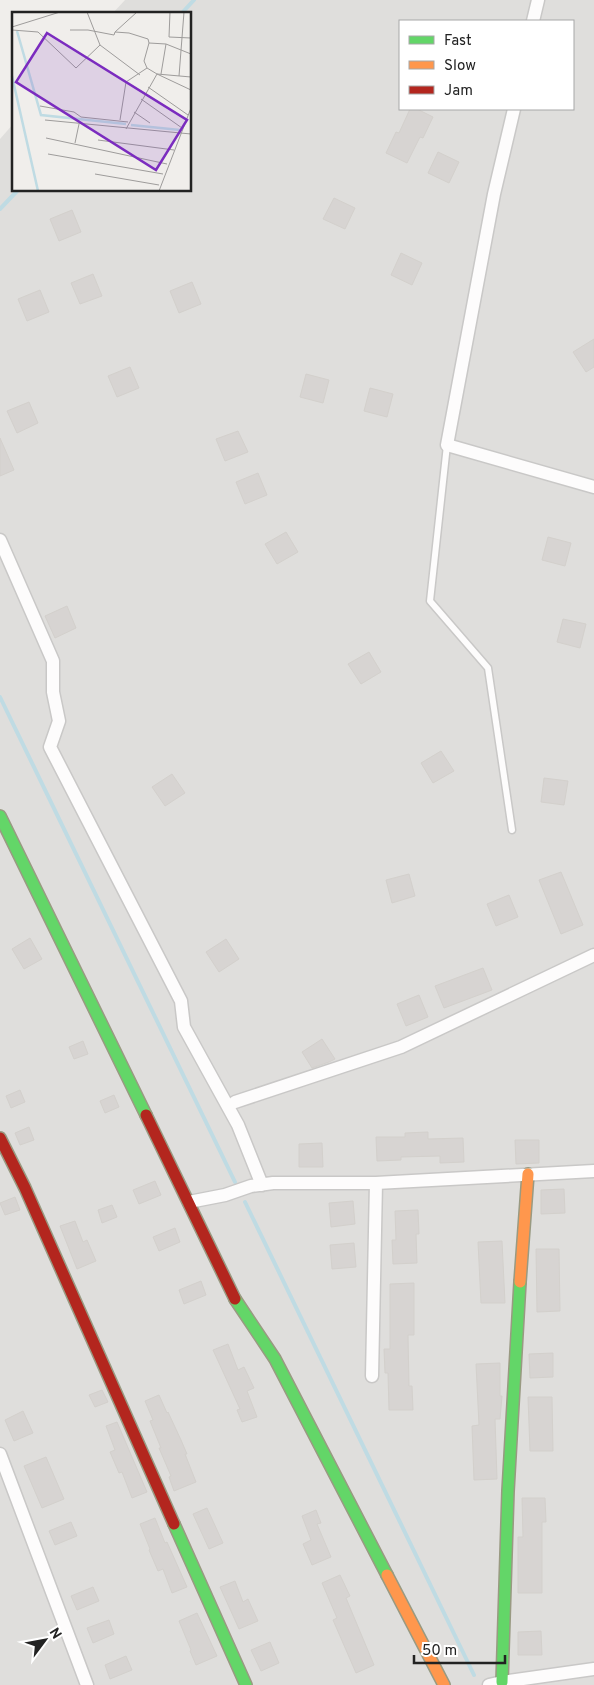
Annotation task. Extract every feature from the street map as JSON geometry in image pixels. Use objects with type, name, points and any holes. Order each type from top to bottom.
[{"type":"street","points":[[533,20],[538,0]]},
{"type":"street","points":[[514,110],[494,194],[447,445],[594,487]]},
{"type":"street","points":[[0,540],[53,660],[53,692],[59,721],[50,747],[181,1001],[184,1027],[238,1125],[262,1184]]},
{"type":"street","points":[[0,816],[238,1305],[275,1359],[444,1685]]},
{"type":"street","points":[[235,1102],[402,1047],[594,955]]},
{"type":"street","points":[[0,1138],[25,1188],[246,1685]]},
{"type":"street","points":[[189,1202],[225,1195],[251,1186],[273,1183],[376,1183],[594,1171]]},
{"type":"street","points":[[528,1174],[496,1683],[594,1669]]},
{"type":"street","points":[[372,1376],[376,1183]]},
{"type":"street","points":[[0,1454],[87,1685]]},
{"type":"lane","points":[[447,445],[430,601],[488,668],[512,830]]},
{"type":"shaded area","points":[[125,0],[594,0],[594,1685],[0,1685],[0,139],[12,125],[12,191],[191,191],[191,12],[114,12]]},
{"type":"building","points":[[410,110],[419,110],[433,117],[423,138],[420,137],[407,163],[386,153],[396,132],[399,133]]},
{"type":"building","points":[[438,152],[459,162],[449,183],[428,173]]},
{"type":"building","points":[[334,198],[355,208],[345,229],[323,219]]},
{"type":"building","points":[[72,210],[81,232],[59,241],[50,219]]},
{"type":"building","points":[[401,253],[422,263],[412,285],[391,275]]},
{"type":"building","points":[[93,274],[102,296],[80,304],[71,283]]},
{"type":"building","points":[[192,282],[201,304],[179,313],[170,291]]},
{"type":"building","points":[[40,290],[49,312],[27,321],[18,299]]},
{"type":"building","points":[[594,339],[594,367],[586,372],[573,352]]},
{"type":"building","points":[[130,367],[139,388],[117,397],[108,376]]},
{"type":"building","points":[[306,374],[329,380],[323,403],[300,397]]},
{"type":"building","points":[[370,388],[393,394],[387,417],[364,411]]},
{"type":"building","points":[[29,402],[38,423],[17,433],[7,411]]},
{"type":"building","points":[[238,431],[248,452],[225,461],[216,439]]},
{"type":"building","points":[[0,438],[14,470],[0,476]]},
{"type":"building","points":[[258,473],[267,495],[245,504],[236,482]]},
{"type":"building","points":[[286,532],[298,552],[277,564],[265,544]]},
{"type":"building","points":[[548,537],[571,543],[565,566],[542,560]]},
{"type":"building","points":[[67,606],[76,628],[55,638],[45,616]]},
{"type":"building","points":[[563,619],[586,624],[580,648],[557,642]]},
{"type":"building","points":[[369,652],[381,672],[361,684],[348,664]]},
{"type":"building","points":[[441,751],[454,771],[433,783],[421,763]]},
{"type":"building","points":[[172,774],[185,793],[165,806],[152,787]]},
{"type":"building","points":[[544,778],[568,781],[564,805],[541,802]]},
{"type":"building","points":[[561,872],[583,925],[561,934],[539,880]]},
{"type":"building","points":[[409,874],[415,896],[392,903],[386,880]]},
{"type":"building","points":[[509,895],[518,917],[496,926],[487,904]]},
{"type":"building","points":[[30,938],[42,959],[24,969],[12,949]]},
{"type":"building","points":[[226,939],[239,959],[219,972],[206,952]]},
{"type":"building","points":[[483,968],[492,990],[444,1008],[435,986]]},
{"type":"building","points":[[419,995],[428,1017],[406,1026],[397,1004]]},
{"type":"building","points":[[322,1039],[335,1059],[312,1068],[302,1052]]},
{"type":"building","points":[[83,1041],[88,1054],[74,1059],[69,1047]]},
{"type":"building","points":[[20,1090],[25,1102],[11,1108],[6,1096]]},
{"type":"building","points":[[114,1095],[119,1107],[105,1113],[100,1101]]},
{"type":"building","points":[[29,1127],[34,1140],[20,1145],[15,1133]]},
{"type":"building","points":[[428,1132],[428,1139],[463,1138],[464,1162],[440,1163],[440,1156],[401,1157],[401,1160],[377,1161],[376,1137],[405,1137],[405,1133]]},
{"type":"building","points":[[515,1140],[539,1140],[539,1163],[516,1164]]},
{"type":"building","points":[[322,1143],[323,1167],[299,1167],[299,1144]]},
{"type":"building","points":[[155,1181],[161,1195],[139,1204],[133,1190]]},
{"type":"building","points":[[564,1189],[565,1213],[541,1214],[541,1190]]},
{"type":"building","points":[[15,1197],[20,1210],[5,1215],[0,1203]]},
{"type":"building","points":[[353,1201],[355,1224],[331,1227],[329,1203]]},
{"type":"building","points":[[112,1205],[117,1217],[102,1223],[98,1210]]},
{"type":"building","points":[[418,1210],[419,1234],[416,1234],[417,1263],[393,1264],[392,1240],[396,1240],[395,1211]]},
{"type":"building","points":[[75,1221],[83,1242],[87,1240],[96,1261],[77,1269],[60,1226]]},
{"type":"building","points":[[175,1228],[180,1242],[159,1251],[153,1237]]},
{"type":"building","points":[[502,1241],[505,1303],[481,1303],[478,1242]]},
{"type":"building","points":[[354,1243],[356,1267],[332,1269],[330,1245]]},
{"type":"building","points":[[536,1249],[559,1249],[560,1311],[537,1312]]},
{"type":"building","points":[[201,1281],[206,1295],[184,1304],[179,1290]]},
{"type":"building","points":[[414,1283],[414,1335],[408,1335],[409,1386],[412,1386],[413,1410],[389,1410],[388,1373],[385,1373],[384,1349],[390,1349],[390,1284]]},
{"type":"building","points":[[228,1344],[238,1370],[244,1367],[254,1388],[247,1391],[257,1417],[242,1422],[237,1410],[240,1409],[213,1350]]},
{"type":"building","points":[[553,1353],[553,1377],[530,1378],[529,1354]]},
{"type":"building","points":[[500,1363],[500,1396],[502,1396],[500,1419],[495,1419],[497,1479],[474,1480],[472,1426],[479,1425],[476,1364]]},
{"type":"building","points":[[102,1390],[108,1402],[95,1407],[89,1395]]},
{"type":"building","points":[[159,1395],[187,1454],[185,1454],[196,1482],[174,1491],[169,1477],[171,1476],[150,1421],[153,1420],[145,1401]]},
{"type":"building","points":[[528,1397],[552,1397],[553,1451],[530,1451]]},
{"type":"building","points":[[23,1411],[33,1433],[14,1441],[5,1420]]},
{"type":"building","points":[[117,1422],[147,1492],[132,1498],[122,1472],[119,1473],[110,1452],[115,1450],[106,1426]]},
{"type":"building","points":[[46,1457],[64,1499],[42,1508],[24,1466]]},
{"type":"building","points":[[522,1498],[545,1498],[546,1522],[542,1522],[542,1593],[518,1593],[518,1537],[523,1537]]},
{"type":"building","points":[[207,1508],[223,1543],[209,1549],[193,1514]]},
{"type":"building","points":[[316,1510],[321,1523],[317,1524],[331,1557],[312,1565],[303,1544],[311,1540],[302,1516]]},
{"type":"building","points":[[155,1518],[187,1587],[172,1593],[163,1569],[158,1571],[140,1524]]},
{"type":"building","points":[[71,1522],[77,1536],[55,1545],[49,1531]]},
{"type":"building","points":[[340,1575],[350,1596],[346,1598],[374,1665],[356,1673],[333,1620],[337,1618],[322,1583]]},
{"type":"building","points":[[235,1581],[243,1602],[248,1599],[258,1621],[239,1629],[220,1587]]},
{"type":"building","points":[[93,1587],[99,1601],[77,1610],[71,1596]]},
{"type":"building","points":[[197,1613],[217,1656],[196,1665],[179,1621]]},
{"type":"building","points":[[109,1620],[114,1634],[93,1643],[87,1628]]},
{"type":"building","points":[[541,1631],[542,1655],[518,1655],[518,1632]]},
{"type":"building","points":[[270,1642],[279,1663],[261,1671],[251,1650]]},
{"type":"building","points":[[126,1656],[132,1670],[110,1679],[105,1665]]},
{"type":"waterway","points":[[183,12],[194,0]]},
{"type":"waterway","points":[[0,209],[17,191]]},
{"type":"waterway","points":[[0,697],[235,1182]]},
{"type":"waterway","points":[[245,1202],[474,1675]]},
{"type":"traffic: fast","points":[[0,816],[146,1115]]},
{"type":"traffic: fast","points":[[502,1682],[508,1491],[520,1282]]},
{"type":"traffic: fast","points":[[235,1299],[275,1359],[387,1575]]},
{"type":"traffic: fast","points":[[174,1524],[246,1685]]},
{"type":"traffic: slow","points":[[520,1282],[528,1174]]},
{"type":"traffic: slow","points":[[387,1575],[444,1685]]},
{"type":"traffic: jam","points":[[146,1115],[235,1299]]},
{"type":"traffic: jam","points":[[0,1138],[25,1188],[174,1524]]}]
